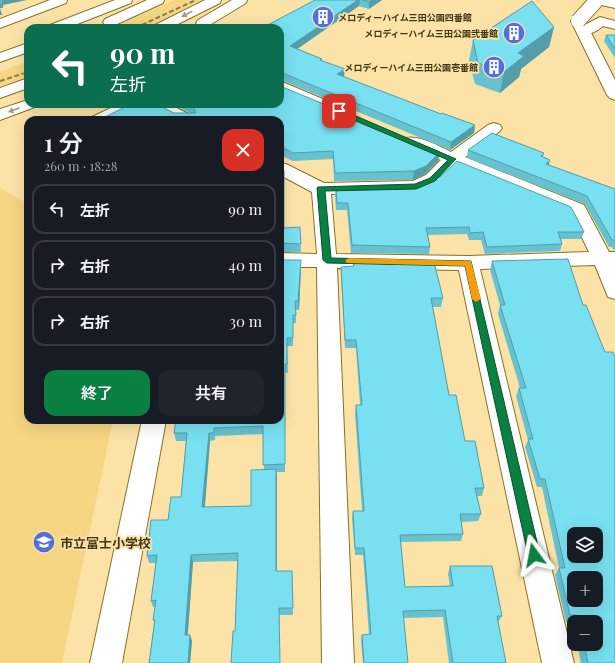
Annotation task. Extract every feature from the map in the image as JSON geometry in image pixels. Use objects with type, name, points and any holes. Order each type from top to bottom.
[{"type":"street","points":[[0,24],[61,0]]},
{"type":"street","points":[[65,24],[126,0]]},
{"type":"street","points":[[87,24],[138,0]]},
{"type":"street","points":[[105,24],[158,0]]},
{"type":"street","points":[[168,24],[215,0]]},
{"type":"street","points":[[581,26],[597,0],[615,4]]},
{"type":"street","points":[[192,24],[236,3]]},
{"type":"street","points":[[201,24],[236,3]]},
{"type":"street","points":[[581,26],[592,28],[600,21],[615,25]]},
{"type":"street","points":[[581,26],[615,95]]},
{"type":"street","points":[[0,49],[24,40]]},
{"type":"street","points":[[0,58],[24,49]]},
{"type":"street","points":[[0,64],[24,55]]},
{"type":"street","points":[[0,93],[24,84]]},
{"type":"street","points":[[284,88],[332,108]]},
{"type":"street","points":[[0,102],[24,93]]},
{"type":"street","points":[[0,115],[24,106]]},
{"type":"street","points":[[106,116],[124,108]]},
{"type":"street","points":[[165,108],[180,116]]},
{"type":"street","points":[[284,170],[321,188],[416,186],[432,179],[452,159],[494,128]]},
{"type":"street","points":[[396,135],[577,209],[608,258],[615,292]]},
{"type":"street","points":[[321,188],[327,260],[338,663]]},
{"type":"street","points":[[284,260],[468,263],[608,258]]},
{"type":"street","points":[[468,263],[558,663]]},
{"type":"street","points":[[106,663],[153,424]]},
{"type":"shaded area","points":[[174,0],[202,0],[153,24],[121,24]]},
{"type":"shaded area","points":[[24,63],[24,77],[0,86],[0,72]]},
{"type":"shaded area","name":"市立富士小学校","points":[[0,188],[24,202],[24,424],[112,424],[62,663],[0,663]]},
{"type":"building","points":[[0,0],[7,0],[2,1],[2,4],[0,4]]},
{"type":"building","points":[[315,0],[358,0],[290,46],[322,59],[320,60],[345,69],[337,74],[441,114],[442,113],[475,125],[451,142],[284,74],[284,24],[270,24]]},
{"type":"building","points":[[532,1],[554,27],[518,53],[524,56],[504,72],[478,63],[473,40]]},
{"type":"building","points":[[606,35],[615,35],[615,49]]},
{"type":"building","points":[[284,88],[440,152],[426,166],[414,171],[335,173],[333,151],[293,153],[284,148],[284,116],[107,116],[123,108],[164,108],[174,113],[196,113],[194,108],[284,108]]},
{"type":"building","points":[[492,133],[544,153],[541,156],[550,160],[546,164],[615,189],[615,240],[612,240],[587,196],[468,150]]},
{"type":"building","points":[[457,161],[571,207],[584,232],[558,232],[562,244],[487,247],[483,232],[470,233],[469,227],[426,228],[430,247],[352,245],[348,203],[337,203],[336,188],[417,185],[440,177]]},
{"type":"building","points":[[300,227],[301,244],[284,243],[284,228]]},
{"type":"building","points":[[568,259],[583,305],[586,305],[605,352],[613,352],[615,357],[615,663],[588,663],[585,651],[603,651],[603,615],[570,615],[568,607],[603,607],[603,571],[567,571],[567,602],[559,568],[565,568],[545,479],[540,479],[528,439],[533,439],[519,388],[526,388],[500,305],[505,305],[492,261]]},
{"type":"building","points":[[284,260],[301,260],[298,301],[295,301],[296,315],[293,315],[293,338],[287,338],[287,364],[285,364],[285,464],[263,465],[263,426],[214,428],[214,433],[209,433],[202,507],[251,506],[251,470],[276,469],[276,571],[292,571],[293,608],[279,608],[280,663],[231,663],[233,631],[235,631],[238,553],[191,555],[185,635],[190,635],[188,663],[149,663],[155,620],[153,620],[156,600],[151,601],[157,555],[147,556],[151,520],[168,520],[171,497],[181,497],[187,433],[174,433],[175,424],[284,424]]},
{"type":"building","points":[[353,261],[434,262],[443,298],[431,298],[449,395],[456,395],[465,441],[475,441],[484,488],[475,488],[481,514],[460,514],[463,534],[400,535],[405,587],[453,586],[450,566],[492,566],[502,616],[497,616],[506,663],[453,663],[445,610],[403,611],[408,663],[364,663],[362,635],[371,634],[364,548],[355,548],[353,511],[364,511],[356,405],[362,405],[356,340],[345,340],[341,267],[354,266]]},
{"type":"railway","points":[[144,24],[196,0]]},
{"type":"railway","points":[[0,81],[24,73]]},
{"type":"slow traffic","points":[[350,261],[468,263],[476,299]]},
{"type":"place","name":"メロディーハイム三田公園四番館","points":[[323,17]]},
{"type":"place","name":"メロディーハイム三田公園弐番館","points":[[514,33]]},
{"type":"place","name":"メロディーハイム三田公園壱番館","points":[[494,67]]},
{"type":"place","name":"市立富士小学校","points":[[44,542]]},
{"type":"route","points":[[339,111],[452,159],[432,179],[416,186],[321,188],[327,260],[468,263],[534,555]]}]
